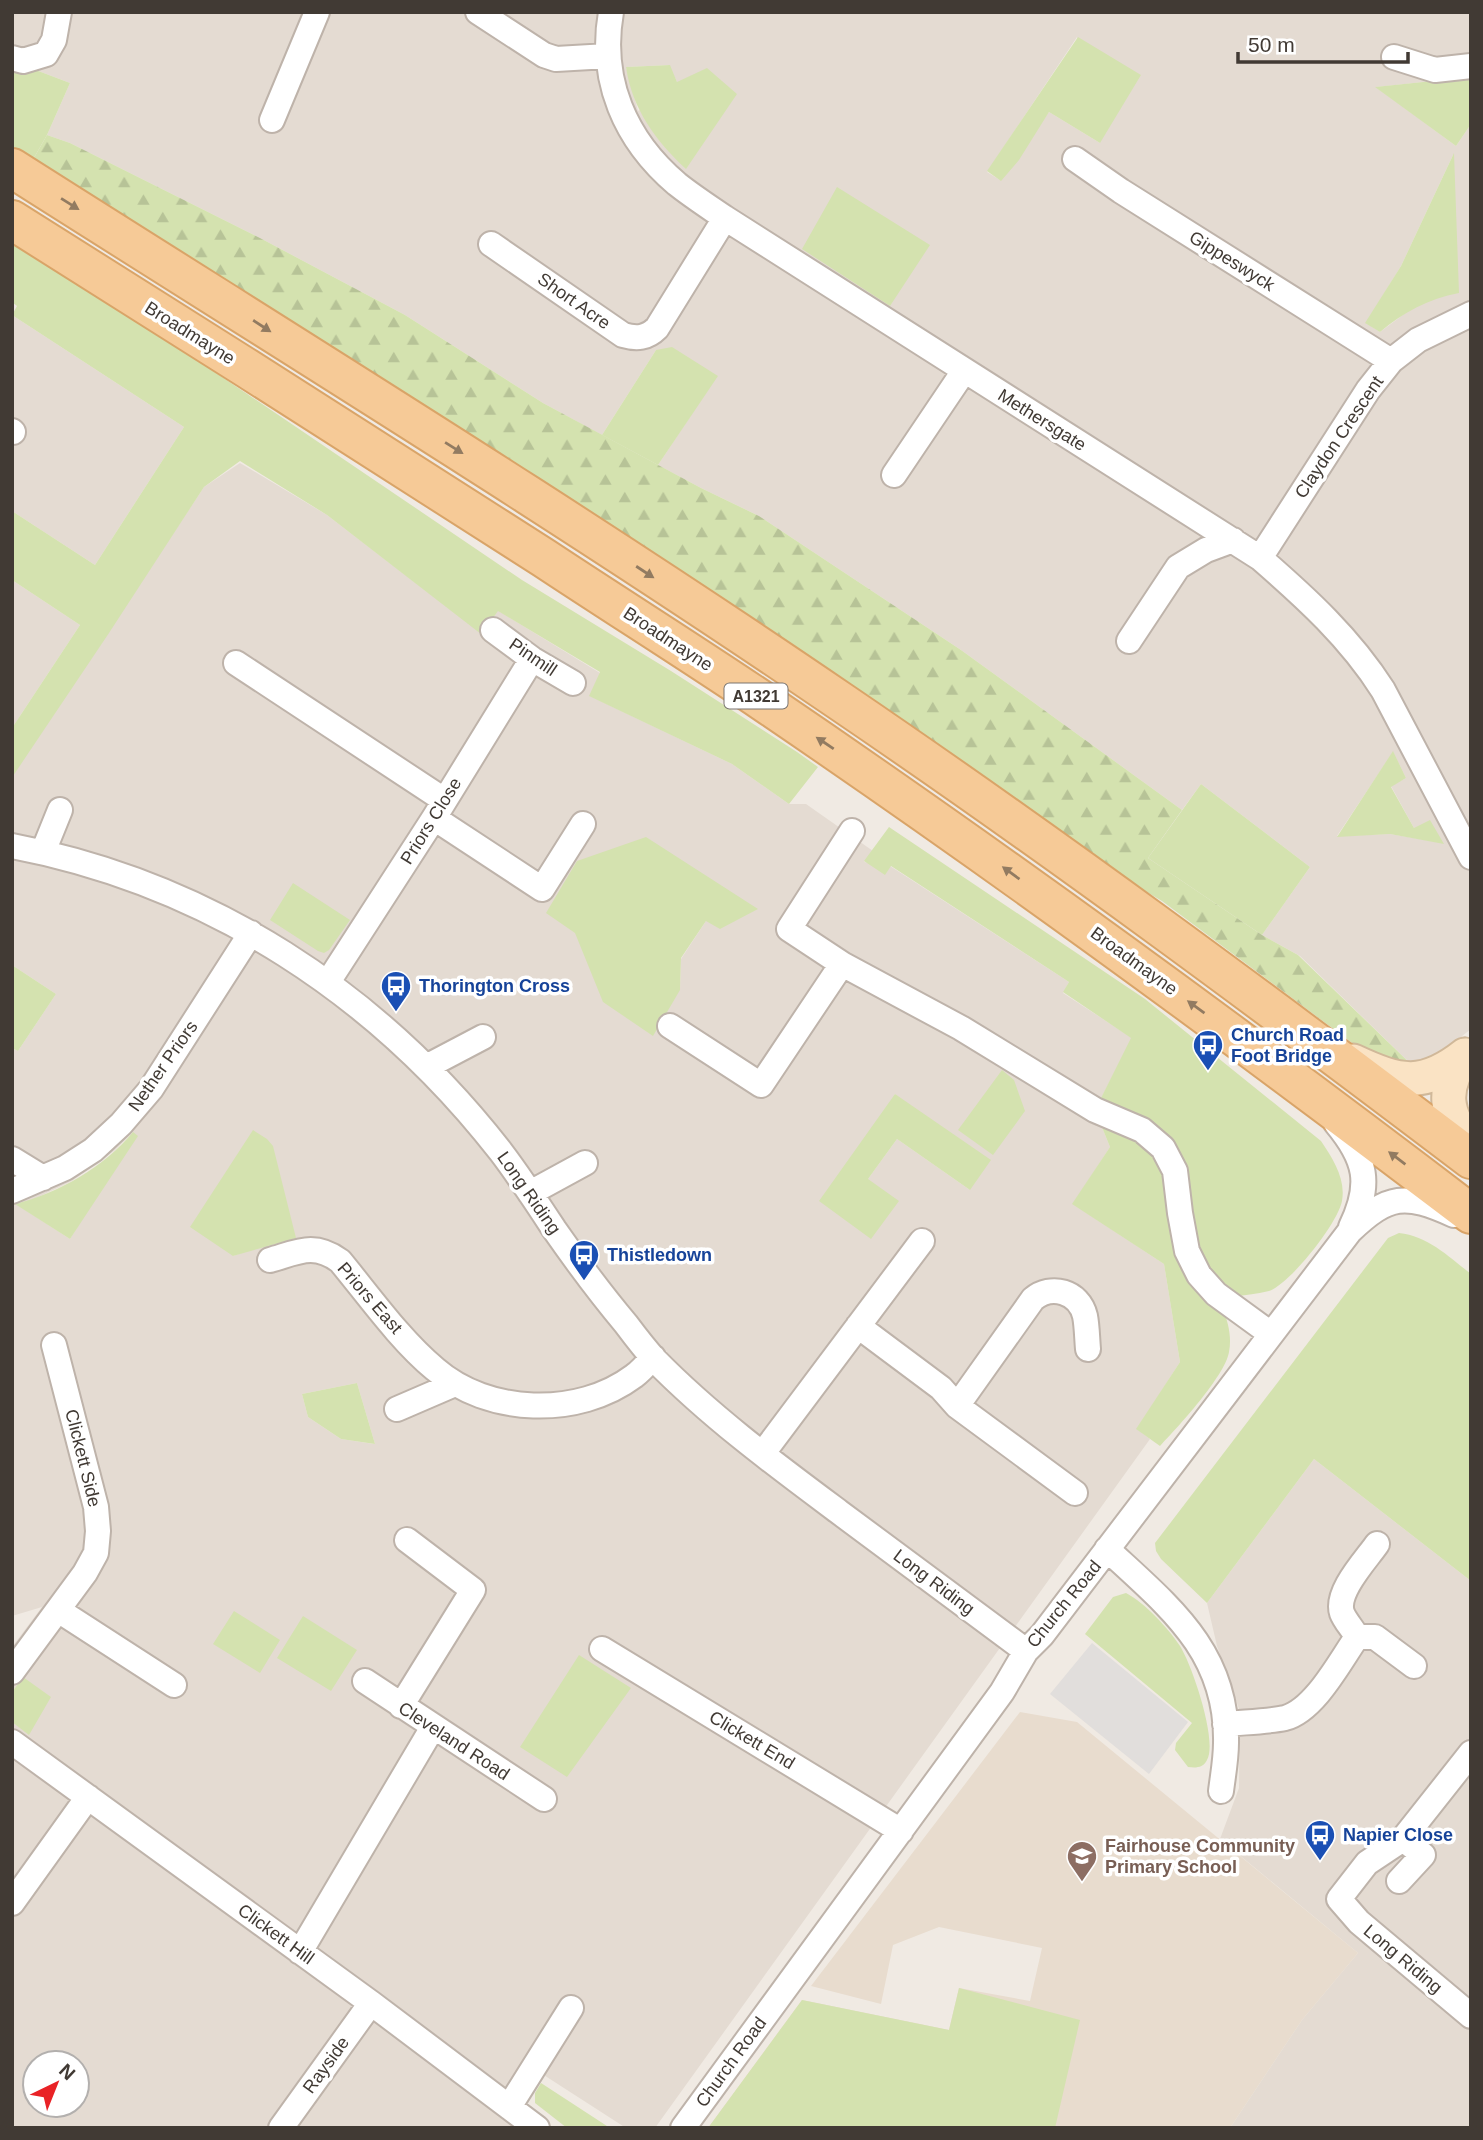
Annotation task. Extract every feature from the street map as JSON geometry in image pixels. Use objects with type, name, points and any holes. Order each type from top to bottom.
[{"type":"main road","name":"A1321","points":[[12,167],[483,467],[839,700],[1065,858],[1471,1159]]},
{"type":"main road","name":"Broadmayne","points":[[12,220],[762,700],[1013,874],[1294,1079],[1471,1214]]},
{"type":"street","points":[[12,58],[23,61],[46,54],[54,40],[59,12]]},
{"type":"street","points":[[272,120],[317,12]]},
{"type":"street","points":[[478,12],[544,55],[556,59],[608,56]]},
{"type":"street","name":"Methersgate","points":[[611,12],[608,56],[618,104],[626,124],[639,142],[677,184],[725,218],[1260,558],[1303,595],[1368,665],[1471,857]]},
{"type":"street","points":[[1394,57],[1435,70],[1471,66]]},
{"type":"street","name":"Gippeswyck","points":[[1075,159],[1121,191],[1391,361]]},
{"type":"street","name":"Short Acre","points":[[491,244],[623,335],[633,338],[651,334],[657,328],[725,218]]},
{"type":"street","name":"Claydon Crescent","points":[[1260,558],[1368,390],[1391,361],[1418,340],[1471,314]]},
{"type":"street","points":[[894,475],[964,371]]},
{"type":"street","points":[[1129,641],[1178,567],[1206,550],[1233,540]]},
{"type":"street","name":"Pinmill","points":[[493,630],[532,659],[573,683]]},
{"type":"street","name":"Priors Close","points":[[328,982],[532,659]]},
{"type":"street","points":[[236,663],[439,809],[542,889],[583,824]]},
{"type":"street","points":[[43,852],[60,810]]},
{"type":"street","points":[[852,831],[789,929],[842,964],[961,1028],[1095,1110],[1142,1130],[1163,1148],[1175,1171],[1187,1251],[1199,1275],[1216,1294],[1271,1334]]},
{"type":"street","name":"Long Riding","points":[[12,846],[73,859],[187,900],[251,933],[328,982],[426,1067],[476,1120],[596,1288],[653,1357],[702,1405],[1026,1651]]},
{"type":"street","name":"Nether Priors","points":[[12,1191],[65,1168],[93,1150],[121,1124],[151,1089],[251,933]]},
{"type":"street","points":[[670,1026],[761,1085],[842,964]]},
{"type":"street","points":[[426,1067],[483,1037]]},
{"type":"street","points":[[1314,1040],[1380,1073],[1402,1079],[1428,1077],[1447,1069],[1468,1053]]},
{"type":"street","points":[[1468,1053],[1454,1072],[1448,1096],[1455,1124],[1471,1145]]},
{"type":"street","points":[[1294,1079],[1325,1110],[1348,1138],[1359,1158],[1364,1175],[1364,1189],[1360,1208],[1350,1231]]},
{"type":"street","points":[[12,1158],[43,1178]]},
{"type":"street","points":[[530,1193],[585,1163]]},
{"type":"street","name":"Church Road","points":[[683,2128],[1002,1692],[1026,1651],[1042,1635],[1350,1231],[1368,1213],[1384,1204],[1410,1200],[1427,1203],[1471,1223]]},
{"type":"street","points":[[763,1453],[922,1241]]},
{"type":"street","name":"Priors East","points":[[270,1260],[310,1249],[330,1254],[340,1261],[435,1370],[455,1384],[492,1399],[513,1404],[553,1406],[575,1402],[612,1388],[634,1376],[653,1357]]},
{"type":"street","points":[[957,1406],[1040,1293],[1059,1290],[1077,1301],[1084,1314],[1088,1349]]},
{"type":"street","points":[[858,1326],[942,1388],[957,1406],[1075,1493]]},
{"type":"street","name":"Clickett Side","points":[[12,1672],[85,1573],[96,1553],[99,1531],[96,1507],[54,1345]]},
{"type":"street","points":[[397,1409],[455,1384]]},
{"type":"street","points":[[401,1706],[473,1590],[407,1541]]},
{"type":"street","points":[[1357,1637],[1342,1614],[1340,1600],[1377,1544]]},
{"type":"street","points":[[1107,1549],[1174,1611],[1205,1655],[1219,1692],[1225,1724],[1222,1791]]},
{"type":"street","points":[[58,1610],[174,1685]]},
{"type":"street","points":[[1225,1724],[1286,1717],[1301,1710],[1315,1696],[1357,1637]]},
{"type":"street","points":[[1357,1637],[1375,1637],[1414,1666]]},
{"type":"street","name":"Clickett End","points":[[602,1649],[901,1831]]},
{"type":"street","name":"Cleveland Road","points":[[365,1681],[544,1799]]},
{"type":"street","points":[[300,1952],[433,1727]]},
{"type":"street","name":"Clickett Hill","points":[[12,1742],[371,2003],[537,2128]]},
{"type":"street","points":[[1399,1881],[1423,1855],[1403,1839],[1471,1753]]},
{"type":"street","points":[[12,1903],[88,1797]]},
{"type":"street","name":"Long Riding","points":[[1403,1839],[1367,1863],[1339,1899],[1359,1922],[1471,2016]]},
{"type":"street","name":"Rayside","points":[[281,2128],[371,2003]]},
{"type":"street","points":[[509,2107],[571,2008]]},
{"type":"shaded area","points":[[12,12],[1471,12],[1471,77],[1376,87],[1456,146],[1471,124],[1471,1029],[1418,1071],[1300,956],[1262,935],[1310,867],[1201,784],[1182,810],[961,650],[759,516],[658,465],[717,376],[656,350],[602,435],[543,403],[405,315],[260,238],[70,143],[47,135],[70,83],[12,61]],"holes":[[[1077,37],[1100,143],[1049,112],[1000,180],[987,172]],[[669,65],[677,82],[638,111],[626,67]],[[1453,155],[1439,297],[1415,306],[1380,332],[1366,323],[1401,266]],[[1393,752],[1406,778],[1391,786],[1414,828],[1443,843],[1390,834],[1337,836]]]},
{"type":"shaded area","points":[[12,315],[184,427],[95,565],[12,511]]},
{"type":"shaded area","points":[[240,463],[327,515],[481,633],[497,610],[600,673],[590,696],[732,764],[789,804],[806,804],[873,851],[864,862],[890,866],[1069,982],[1063,993],[1132,1038],[1095,1110],[1110,1147],[1073,1204],[1164,1264],[1180,1362],[1137,1429],[1150,1439],[655,2128],[626,2128],[536,2070],[510,2112],[531,2128],[12,2128],[12,1722],[29,1734],[23,1677],[12,1692],[12,1647],[42,1607],[12,1616],[12,1048],[18,1051],[56,994],[12,965],[12,776],[204,487]],"holes":[[[757,909],[706,921],[681,959],[680,990],[577,935]],[[895,1094],[970,1190],[897,1139],[868,1179]],[[133,1132],[70,1239],[16,1204],[32,1200],[72,1181],[114,1151]],[[273,1146],[247,1251],[233,1256]],[[357,1383],[375,1444],[341,1439],[308,1417],[302,1394]]]},
{"type":"shaded area","points":[[12,580],[80,625],[12,728]]},
{"type":"shaded area","points":[[1314,1459],[1471,1581],[1471,2128],[1230,2128],[1302,2020],[1358,1953],[1220,1839],[1239,1788],[1240,1712],[1217,1646],[1207,1603]]},
{"type":"shaded area","points":[[1092,1643],[1188,1722],[1149,1774],[1050,1694]]},
{"type":"shaded area","name":"Fairhouse Community Primary School","points":[[1020,1712],[1077,1722],[1358,1953],[1302,2020],[1230,2128],[708,2128],[802,2000],[949,2030],[959,1988],[1030,2001],[1042,1948],[939,1927],[893,1945],[881,2004],[811,1986]]},
{"type":"green space","points":[[1078,37],[1141,75],[1100,143],[1049,112],[1019,160],[1001,181],[987,171]]},
{"type":"green space","points":[[12,61],[70,83],[47,135],[31,163],[12,153]]},
{"type":"green space","points":[[670,65],[677,82],[707,68],[737,94],[686,169],[647,123],[634,97],[626,67]]},
{"type":"green space","points":[[1471,77],[1471,124],[1456,146],[1375,87]]},
{"type":"green space","points":[[47,135],[70,143],[260,238],[405,315],[543,403],[759,516],[961,650],[1182,810],[1148,858],[1262,935],[1298,955],[1418,1071],[1371,1057],[1162,901],[1049,834],[31,163]]},
{"type":"green space","points":[[1454,153],[1459,293],[1417,307],[1380,332],[1365,323],[1401,266]]},
{"type":"green space","points":[[837,187],[930,245],[890,306],[802,249]]},
{"type":"green space","points":[[12,240],[194,358],[522,580],[671,671],[818,767],[789,804],[732,764],[589,696],[600,672],[498,611],[481,634],[327,515],[240,461],[204,487],[13,776],[12,728],[80,625],[12,580],[12,511],[95,565],[184,427],[12,315],[17,306],[12,302]]},
{"type":"green space","points":[[672,347],[718,376],[658,465],[602,435],[656,350]]},
{"type":"green space","points":[[1393,751],[1406,778],[1391,787],[1414,828],[1430,820],[1444,844],[1390,834],[1337,837]]},
{"type":"green space","points":[[1201,784],[1310,867],[1262,935],[1148,858]]},
{"type":"green space","points":[[889,827],[1145,999],[1321,1141],[1338,1170],[1342,1201],[1323,1237],[1278,1286],[1269,1291],[1231,1297],[1223,1308],[1230,1340],[1226,1362],[1200,1401],[1160,1446],[1136,1429],[1180,1362],[1164,1264],[1072,1204],[1110,1147],[1095,1110],[1131,1038],[1063,992],[1069,982],[891,866],[885,875],[864,861]]},
{"type":"green space","points":[[646,837],[758,909],[720,929],[706,921],[681,958],[680,990],[653,1036],[603,1002],[575,933],[546,913],[577,861]]},
{"type":"green space","points":[[293,883],[350,920],[324,953],[270,920]]},
{"type":"green space","points":[[12,965],[56,994],[18,1051],[12,1048]]},
{"type":"green space","points":[[1002,1070],[1014,1080],[1025,1111],[993,1155],[958,1130]]},
{"type":"green space","points":[[895,1094],[991,1160],[970,1190],[897,1139],[868,1179],[899,1201],[871,1239],[819,1201]]},
{"type":"green space","points":[[253,1130],[273,1146],[296,1238],[233,1256],[190,1227]]},
{"type":"green space","points":[[133,1132],[138,1136],[70,1239],[15,1204],[48,1193],[80,1177],[109,1156]]},
{"type":"green space","points":[[1399,1233],[1429,1243],[1471,1274],[1471,1581],[1314,1459],[1207,1603],[1161,1559],[1155,1543],[1388,1238]]},
{"type":"green space","points":[[357,1383],[375,1444],[341,1439],[308,1417],[302,1394]]},
{"type":"green space","points":[[1126,1593],[1156,1616],[1185,1656],[1197,1685],[1209,1737],[1207,1760],[1201,1766],[1188,1767],[1175,1750],[1176,1743],[1192,1723],[1085,1634],[1113,1597]]},
{"type":"green space","points":[[234,1611],[280,1640],[260,1673],[213,1644]]},
{"type":"green space","points":[[303,1616],[357,1650],[331,1691],[277,1658]]},
{"type":"green space","points":[[579,1655],[631,1688],[567,1777],[520,1747]]},
{"type":"green space","points":[[23,1677],[51,1697],[29,1735],[12,1722],[12,1692]]},
{"type":"green space","points":[[959,1988],[1080,2020],[1055,2128],[708,2128],[802,2000],[949,2030]]},
{"type":"green space","points":[[541,2083],[610,2128],[567,2128],[535,2103],[535,2093]]},
{"type":"place","name":"Thorington Cross","points":[[396,1013]]},
{"type":"place","name":"Church Road Foot Bridge","points":[[1208,1072]]},
{"type":"place","name":"Thistledown","points":[[584,1282]]},
{"type":"place","name":"Napier Close","points":[[1320,1862]]},
{"type":"place","name":"Fairhouse Community Primary School","points":[[1082,1883]]}]
